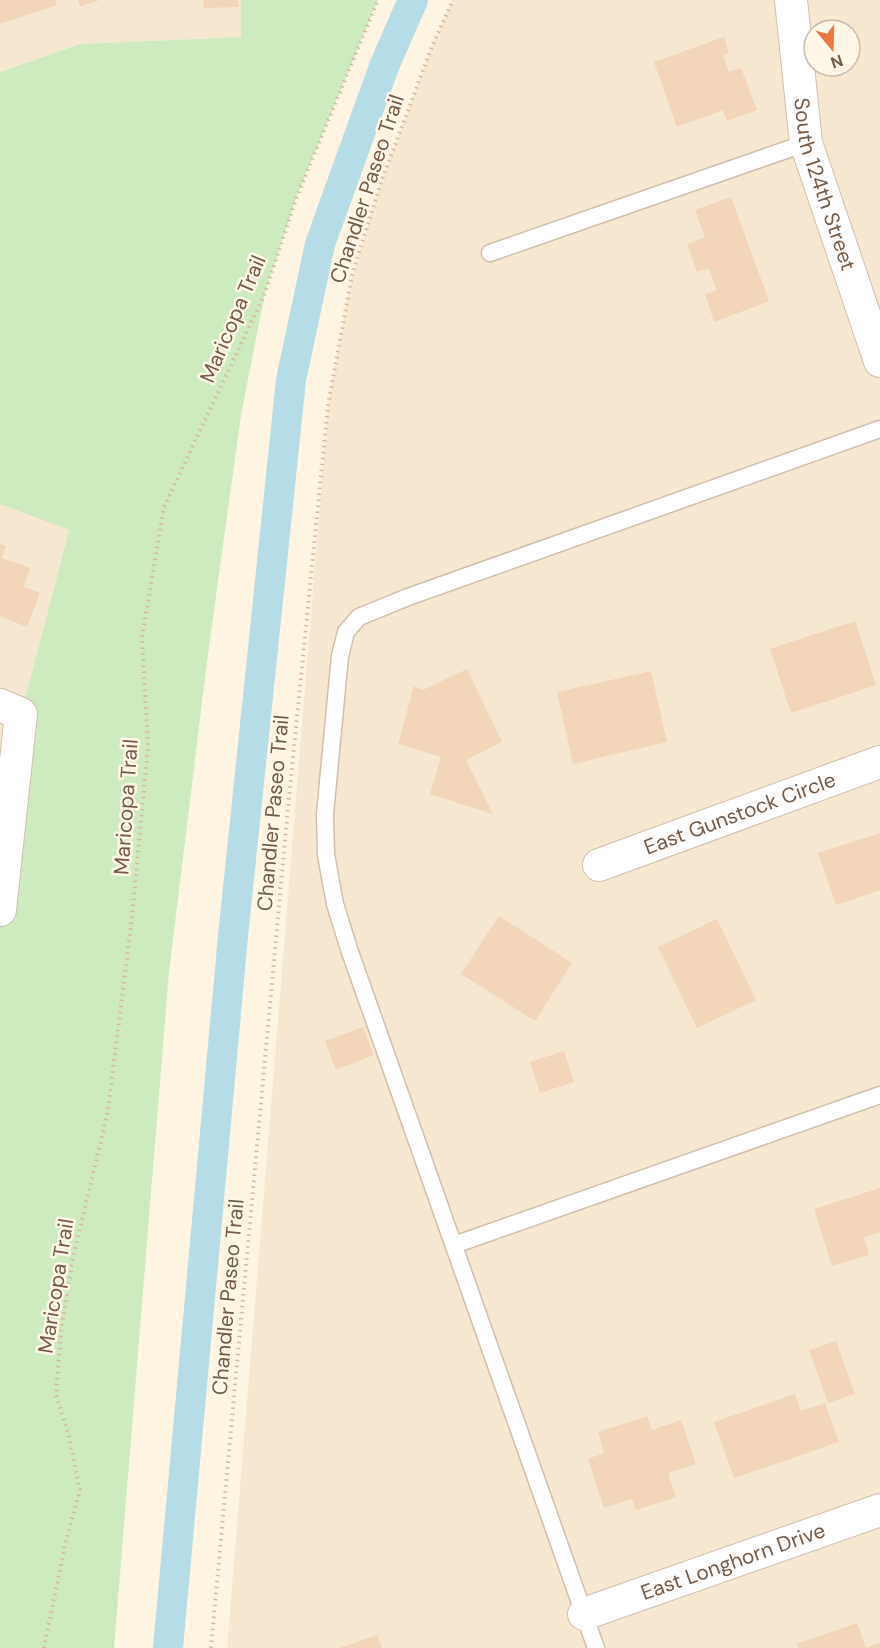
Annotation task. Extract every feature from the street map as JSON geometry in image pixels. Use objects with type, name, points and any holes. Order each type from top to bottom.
[{"type":"street","name":"South 124th Street","points":[[790,0],[806,143],[877,343]]},
{"type":"street","points":[[0,909],[10,710]]},
{"type":"street","name":"East Gunstock Circle","points":[[599,865],[880,762]]},
{"type":"street","name":"East Longhorn Drive","points":[[584,1614],[880,1510]]},
{"type":"lane","points":[[490,253],[806,143]]},
{"type":"lane","points":[[596,1648],[335,904],[326,855],[325,814],[340,656],[346,632],[359,617],[408,597],[880,429]]},
{"type":"lane","points":[[454,1245],[880,1095]]},
{"type":"path","name":"Maricopa Trail","points":[[44,1648],[65,1545],[80,1490],[69,1437],[56,1395],[61,1330],[73,1258],[108,1111],[132,917],[147,747],[142,638],[164,507],[265,292],[297,196],[378,0]]},
{"type":"path","name":"Chandler Paseo Trail","points":[[211,1648],[328,405],[352,275],[362,242],[379,188],[432,46],[453,0]]},
{"type":"shaded area","points":[[0,0],[241,0],[241,37],[80,44],[0,72]]},
{"type":"shaded area","points":[[452,0],[880,0],[880,1648],[227,1648],[328,405],[350,285],[379,188],[432,46]]},
{"type":"shaded area","points":[[0,504],[69,529],[21,714],[0,909]]},
{"type":"green space","points":[[241,0],[378,0],[297,196],[265,293],[241,415],[208,654],[169,972],[114,1648],[0,1648],[0,909],[21,714],[69,530],[0,504],[0,72],[80,44],[241,37]]},
{"type":"building","points":[[0,0],[55,0],[57,5],[0,24]]},
{"type":"building","points":[[78,0],[98,0],[98,1],[80,6]]},
{"type":"building","points":[[203,0],[238,0],[239,7],[204,8]]},
{"type":"building","points":[[724,37],[729,53],[723,55],[729,72],[741,68],[757,110],[727,121],[723,110],[677,127],[654,62]]},
{"type":"building","points":[[731,197],[769,301],[714,322],[705,294],[717,290],[708,268],[697,272],[687,244],[705,237],[695,210]]},
{"type":"building","points":[[0,544],[6,546],[2,558],[30,568],[24,587],[40,593],[27,627],[0,616]]},
{"type":"building","points":[[855,621],[876,685],[791,713],[770,649]]},
{"type":"building","points":[[467,669],[502,742],[466,760],[493,814],[430,794],[441,757],[398,744],[414,686],[423,690]]},
{"type":"building","points":[[651,671],[667,742],[573,764],[557,692]]},
{"type":"building","points":[[880,833],[880,890],[836,905],[818,853]]},
{"type":"building","points":[[499,916],[572,963],[535,1021],[461,974]]},
{"type":"building","points":[[717,919],[756,1000],[697,1028],[658,947]]},
{"type":"building","points":[[363,1027],[374,1055],[336,1070],[325,1041]]},
{"type":"building","points":[[564,1051],[574,1082],[540,1093],[530,1062]]},
{"type":"building","points":[[880,1188],[880,1232],[864,1237],[869,1255],[832,1266],[814,1209]]},
{"type":"building","points":[[836,1341],[855,1394],[828,1403],[809,1350]]},
{"type":"building","points":[[795,1394],[801,1411],[825,1403],[839,1442],[734,1478],[714,1422]]},
{"type":"building","points":[[647,1416],[652,1430],[681,1420],[696,1464],[668,1473],[676,1497],[636,1510],[632,1499],[604,1508],[588,1459],[604,1453],[598,1432]]},
{"type":"building","points":[[857,1623],[866,1648],[798,1648],[796,1644]]},
{"type":"building","points":[[377,1635],[382,1648],[339,1648]]},
{"type":"building","points":[[880,1643],[880,1648],[866,1648]]},
{"type":"waterway","points":[[168,1648],[233,936],[291,380],[320,244],[385,64],[413,0]]}]
